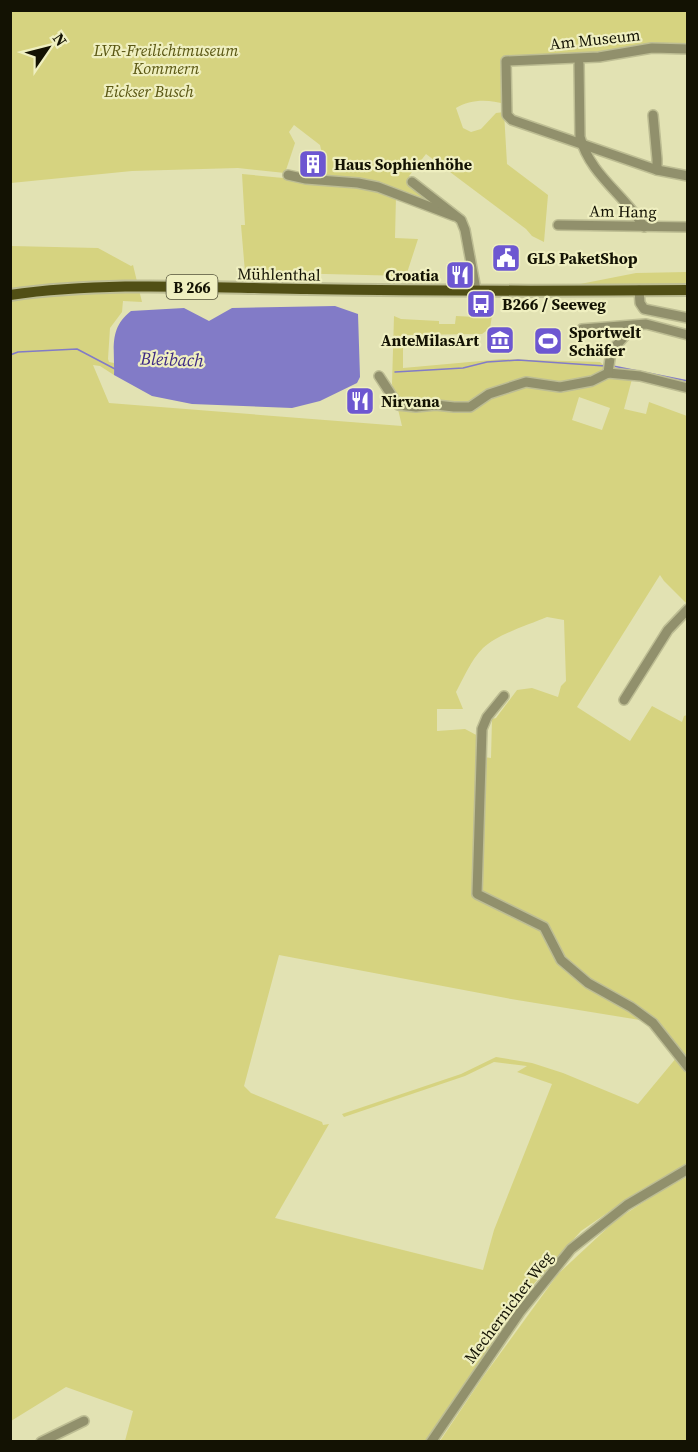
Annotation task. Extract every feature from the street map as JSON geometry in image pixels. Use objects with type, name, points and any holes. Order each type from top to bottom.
[{"type":"main road","name":"Mühlenthal","points":[[10,295],[80,288],[162,287],[476,290]]},
{"type":"main road","name":"B 266","points":[[476,290],[687,290]]},
{"type":"street","name":"Am Museum","points":[[582,145],[512,120],[507,115],[506,61],[599,57],[652,48],[687,49]]},
{"type":"street","points":[[579,64],[582,145],[607,185],[644,227]]},
{"type":"street","points":[[652,115],[657,170]]},
{"type":"street","points":[[582,145],[657,170],[687,176]]},
{"type":"street","points":[[288,175],[378,187],[461,220],[465,230],[476,290]]},
{"type":"street","points":[[412,182],[454,216]]},
{"type":"street","name":"Am Hang","points":[[558,225],[687,227]]},
{"type":"street","points":[[639,290],[640,303],[644,309],[687,318]]},
{"type":"street","points":[[582,329],[646,324],[687,335]]},
{"type":"street","points":[[379,376],[398,405],[470,407],[489,394],[526,382],[560,387],[592,381],[608,368],[610,351],[634,326]]},
{"type":"street","points":[[608,368],[687,388]]},
{"type":"street","points":[[624,700],[668,630],[687,609]]},
{"type":"street","points":[[504,696],[487,717],[482,729],[477,894],[544,927],[561,960],[588,983],[631,1007],[653,1023],[687,1067]]},
{"type":"street","name":"Mechernicher Weg","points":[[431,1442],[520,1312],[571,1249],[627,1205],[687,1169]]},
{"type":"street","points":[[41,1442],[55,1439],[84,1421]]},
{"type":"green space","name":"Eickser Busch","points":[[11,11],[687,11],[687,46],[507,60],[505,104],[480,101],[456,108],[463,128],[471,132],[481,129],[496,113],[504,112],[507,164],[548,195],[544,242],[532,236],[526,229],[426,154],[409,176],[445,209],[387,189],[303,177],[303,171],[317,170],[325,166],[320,145],[294,125],[289,132],[295,143],[285,173],[238,168],[132,171],[11,183]]},
{"type":"green space","points":[[242,174],[358,185],[396,196],[395,238],[418,239],[406,276],[245,272],[241,225],[245,225]]},
{"type":"green space","points":[[11,246],[98,248],[133,265],[142,302],[123,301],[122,312],[110,328],[108,359],[109,362],[114,363],[114,375],[100,366],[93,365],[109,403],[402,426],[392,384],[394,316],[401,319],[439,321],[439,324],[455,324],[456,316],[476,317],[481,308],[493,310],[490,328],[482,334],[403,335],[403,368],[503,359],[600,362],[616,377],[632,379],[624,409],[646,414],[649,402],[687,416],[687,604],[660,575],[577,707],[630,741],[652,706],[682,722],[684,716],[687,715],[687,1164],[639,1191],[581,1231],[530,1288],[425,1441],[125,1441],[133,1411],[66,1387],[11,1421]],"holes":[[[579,397],[610,408],[602,430],[572,420]],[[547,617],[564,620],[566,681],[561,686],[558,697],[532,688],[517,690],[496,718],[492,719],[491,758],[484,757],[480,737],[465,729],[437,731],[437,709],[463,709],[456,692],[471,663],[483,648],[505,634]],[[279,955],[511,999],[646,1021],[677,1057],[638,1104],[563,1073],[532,1063],[496,1057],[461,1074],[342,1114],[344,1117],[465,1076],[494,1062],[527,1066],[517,1072],[552,1084],[494,1230],[483,1270],[275,1218],[329,1124],[323,1125],[322,1122],[251,1093],[244,1086]]]},
{"type":"green space","points":[[687,272],[687,285],[575,285],[636,273]]},
{"type":"green space","points":[[687,1177],[687,1441],[440,1441],[483,1377],[558,1274],[616,1220],[665,1188]]},
{"type":"water","points":[[335,306],[358,314],[360,377],[357,383],[320,401],[292,408],[192,404],[152,396],[114,375],[116,332],[131,311],[184,308],[209,321],[232,308]]},
{"type":"waterway","name":"Bleibach","points":[[10,355],[18,352],[77,349],[115,369]]},
{"type":"waterway","name":"Bleibach","points":[[395,372],[463,368],[487,362],[518,360],[605,366]]},
{"type":"waterway","name":"Bleibach","points":[[613,366],[688,381]]},
{"type":"place","name":"Haus Sophienhöhe","points":[[313,164]]},
{"type":"place","name":"GLS PaketShop","points":[[506,258]]},
{"type":"place","name":"Croatia","points":[[460,275]]},
{"type":"place","name":"B266 / Seeweg","points":[[481,304]]},
{"type":"place","name":"AnteMilasArt","points":[[500,340]]},
{"type":"place","name":"Sportwelt Schäfer","points":[[548,341]]},
{"type":"place","name":"Nirvana","points":[[360,401]]},
{"type":"park label","name":"LVR-Freilichtmuseum Kommern","points":[[166,59]]}]
